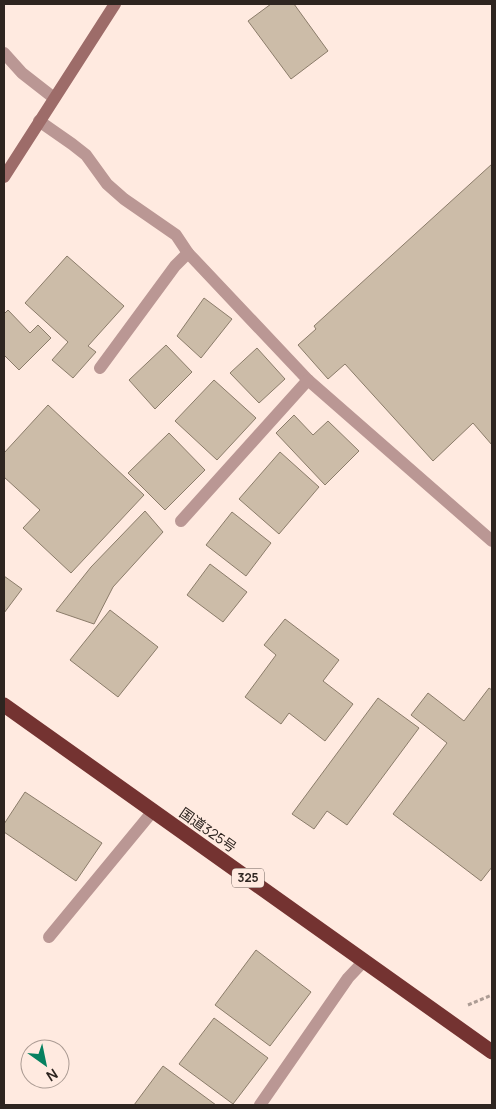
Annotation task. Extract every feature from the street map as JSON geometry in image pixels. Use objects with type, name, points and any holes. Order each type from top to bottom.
[{"type":"highway","name":"国道325号","points":[[4,705],[492,1052]]},
{"type":"street","points":[[4,176],[115,4]]},
{"type":"street","points":[[4,53],[22,73],[54,98]]},
{"type":"street","points":[[39,121],[86,155],[107,184],[124,199],[176,235],[188,253],[308,380],[492,541]]},
{"type":"street","points":[[100,368],[175,266],[188,253]]},
{"type":"street","points":[[181,521],[308,380]]},
{"type":"street","points":[[49,937],[153,811]]},
{"type":"street","points":[[260,1105],[348,978],[364,961]]},
{"type":"building","points":[[271,4],[294,4],[328,51],[291,79],[248,21]]},
{"type":"building","points":[[492,164],[492,445],[473,423],[433,461],[345,364],[328,379],[298,345],[316,329],[314,326]]},
{"type":"building","points":[[67,256],[124,306],[88,346],[96,352],[73,378],[52,360],[68,342],[25,303]]},
{"type":"building","points":[[204,298],[232,319],[201,358],[177,336]]},
{"type":"building","points":[[8,310],[30,333],[38,325],[51,338],[19,370],[4,355],[4,314]]},
{"type":"building","points":[[166,345],[192,372],[155,409],[129,380]]},
{"type":"building","points":[[257,348],[285,379],[259,403],[230,373]]},
{"type":"building","points":[[214,380],[256,418],[217,460],[175,421]]},
{"type":"building","points":[[48,405],[144,495],[71,573],[23,528],[40,510],[4,477],[4,453]]},
{"type":"building","points":[[294,415],[313,435],[328,421],[359,451],[325,485],[276,433]]},
{"type":"building","points":[[169,433],[205,470],[165,510],[128,473]]},
{"type":"building","points":[[280,452],[319,487],[279,534],[239,499]]},
{"type":"building","points":[[145,511],[163,532],[113,587],[94,624],[56,611],[91,567]]},
{"type":"building","points":[[232,512],[271,543],[246,576],[206,545]]},
{"type":"building","points":[[210,564],[247,592],[223,622],[187,595]]},
{"type":"building","points":[[4,576],[22,589],[4,613]]},
{"type":"building","points":[[110,610],[158,647],[118,697],[70,660]]},
{"type":"building","points":[[285,619],[339,660],[323,681],[353,704],[325,741],[289,713],[281,724],[245,697],[276,655],[264,645]]},
{"type":"building","points":[[489,688],[492,690],[492,867],[481,881],[393,814],[447,743],[411,715],[428,693],[464,721]]},
{"type":"building","points":[[378,698],[419,728],[347,825],[327,811],[314,829],[292,814]]},
{"type":"building","points":[[25,792],[102,843],[76,881],[4,832],[4,824]]},
{"type":"building","points":[[256,950],[311,992],[270,1046],[215,1005]]},
{"type":"building","points":[[214,1018],[268,1058],[233,1104],[179,1064]]},
{"type":"building","points":[[163,1066],[216,1105],[134,1105]]}]
